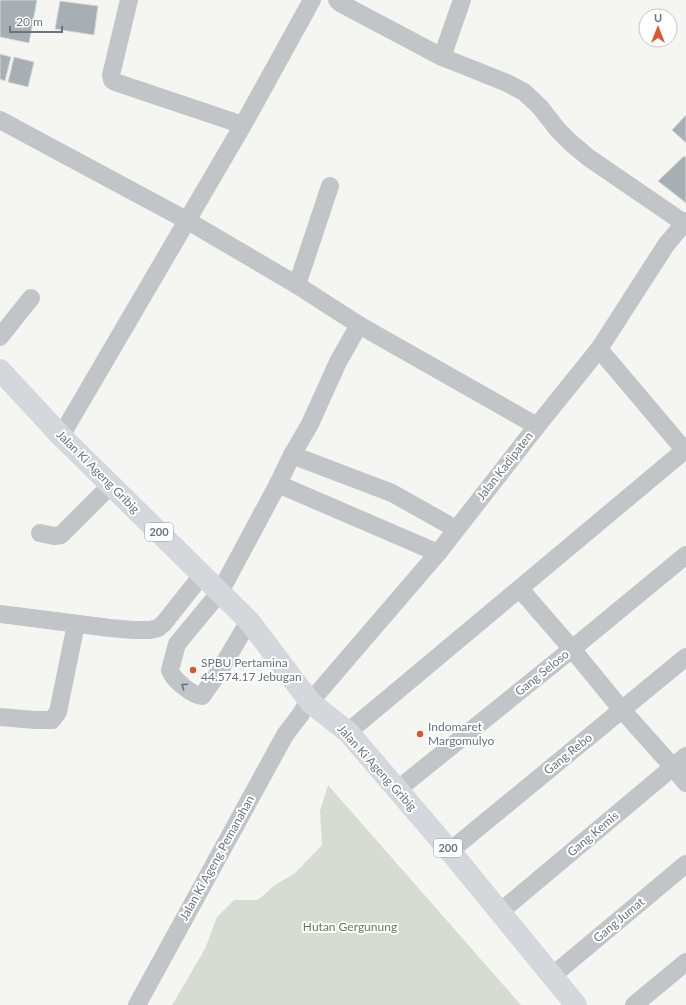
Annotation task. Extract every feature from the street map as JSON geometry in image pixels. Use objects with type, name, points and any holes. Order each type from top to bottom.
[{"type":"main road","name":"Jalan Ki Ageng Gribig","points":[[0,370],[61,436],[249,621],[308,705],[348,732],[450,851],[576,1005]]},
{"type":"street","points":[[129,0],[111,75],[112,80],[244,125]]},
{"type":"street","points":[[61,436],[244,125],[312,0]]},
{"type":"street","points":[[337,0],[340,3],[442,57],[507,83],[524,92],[540,107],[558,130],[588,158],[685,222]]},
{"type":"street","points":[[442,57],[462,0]]},
{"type":"street","points":[[0,120],[188,221],[297,285],[359,325],[537,426]]},
{"type":"street","points":[[297,285],[330,186]]},
{"type":"street","name":"Jalan Kadipaten","points":[[308,705],[438,553],[599,349],[666,246],[685,222]]},
{"type":"street","points":[[0,336],[31,298]]},
{"type":"street","points":[[249,621],[217,675],[202,696],[197,695],[176,681],[170,674],[177,644],[220,592],[292,455],[310,424],[344,350],[359,325]]},
{"type":"street","points":[[348,732],[685,451],[599,349]]},
{"type":"street","points":[[292,455],[392,493],[456,529]]},
{"type":"street","points":[[278,484],[438,553]]},
{"type":"street","points":[[40,533],[54,536],[61,535],[111,485]]},
{"type":"street","name":"Gang Seloso","points":[[397,790],[686,555]]},
{"type":"street","points":[[0,614],[110,628],[150,630],[158,628],[164,623],[202,575]]},
{"type":"street","points":[[520,589],[622,710],[680,762],[686,783]]},
{"type":"street","points":[[0,717],[52,720],[58,712],[76,624]]},
{"type":"street","name":"Gang Rebo","points":[[450,851],[686,657]]},
{"type":"street","name":"Jalan Ki Ageng Pemanahan","points":[[137,1005],[285,735],[308,705]]},
{"type":"street","name":"Gang Kemis","points":[[500,912],[680,762]]},
{"type":"street","name":"Gang Jumat","points":[[552,976],[686,864]]},
{"type":"street","points":[[634,1005],[686,962]]},
{"type":"green space","name":"Hutan Gergunung","points":[[328,785],[521,1005],[172,1005],[205,949],[217,917],[234,900],[258,900],[275,885],[294,874],[322,845],[320,811]]},
{"type":"building","points":[[0,0],[37,0],[29,43],[0,37]]},
{"type":"building","points":[[60,1],[98,6],[94,35],[55,29]]},
{"type":"building","points":[[0,54],[11,57],[5,81],[0,79]]},
{"type":"building","points":[[14,57],[34,62],[28,87],[8,82]]},
{"type":"building","points":[[686,115],[686,143],[672,130]]},
{"type":"building","points":[[684,156],[686,158],[686,203],[658,181]]},
{"type":"place","name":"SPBU Pertamina 44.574.17 Jebugan","points":[[193,670]]},
{"type":"place","name":"Indomaret Margomulyo","points":[[420,734]]}]
